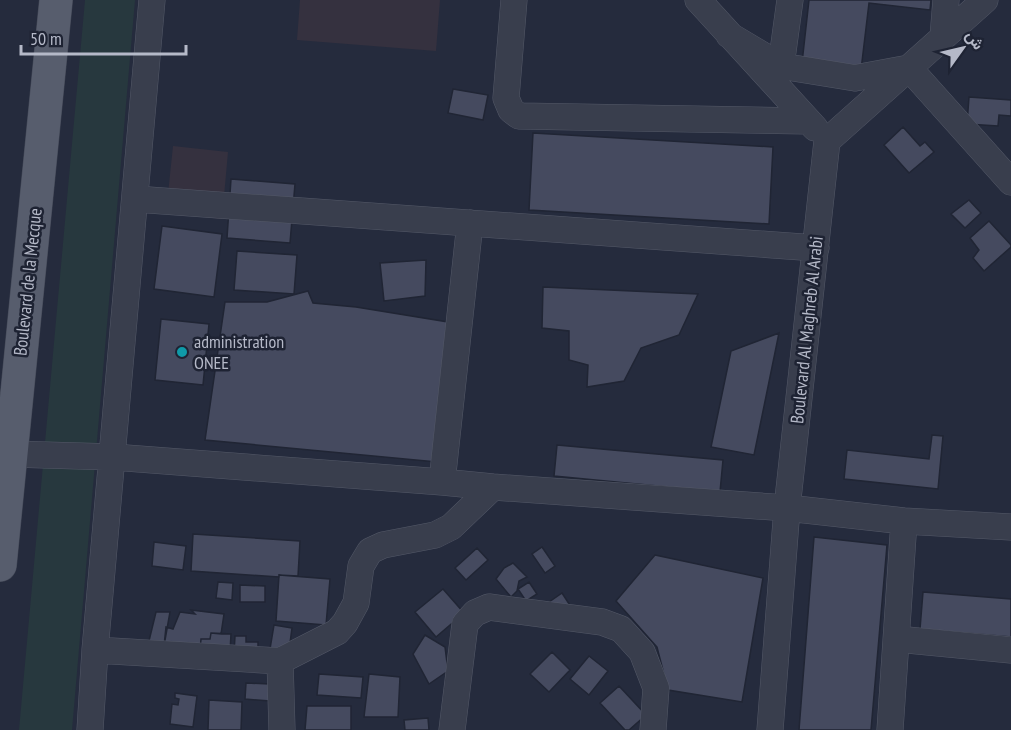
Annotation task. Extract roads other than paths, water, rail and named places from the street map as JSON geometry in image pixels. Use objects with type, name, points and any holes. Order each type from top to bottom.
[{"type":"main road","name":"Boulevard de la Mecque","points":[[0,565],[56,0]]},
{"type":"street","points":[[90,730],[152,0]]},
{"type":"street","points":[[514,0],[506,98],[511,110],[519,116],[808,121]]},
{"type":"street","points":[[698,0],[827,141],[985,0]]},
{"type":"street","points":[[781,66],[790,0]]},
{"type":"street","points":[[943,37],[946,0]]},
{"type":"street","points":[[729,34],[781,66],[855,78],[909,68]]},
{"type":"street","points":[[909,68],[1011,182]]},
{"type":"street","name":"Boulevard Al Maghreb Al Arabi","points":[[770,730],[788,508],[827,141]]},
{"type":"street","points":[[135,199],[816,248]]},
{"type":"street","points":[[442,482],[470,223]]},
{"type":"street","points":[[11,454],[113,457],[788,508],[904,521],[1011,527]]},
{"type":"street","points":[[95,650],[280,661],[337,632],[345,623],[356,603],[361,566],[370,551],[383,544],[435,535],[451,527],[493,487]]},
{"type":"street","points":[[890,730],[904,521]]},
{"type":"street","points":[[452,730],[465,624],[475,613],[489,607],[602,622],[621,629],[642,652],[656,687],[653,730]]},
{"type":"street","points":[[897,639],[1011,650]]},
{"type":"street","points":[[280,661],[282,730]]},
{"type":"place","name":"administration ONEE","points":[[182,352]]}]
